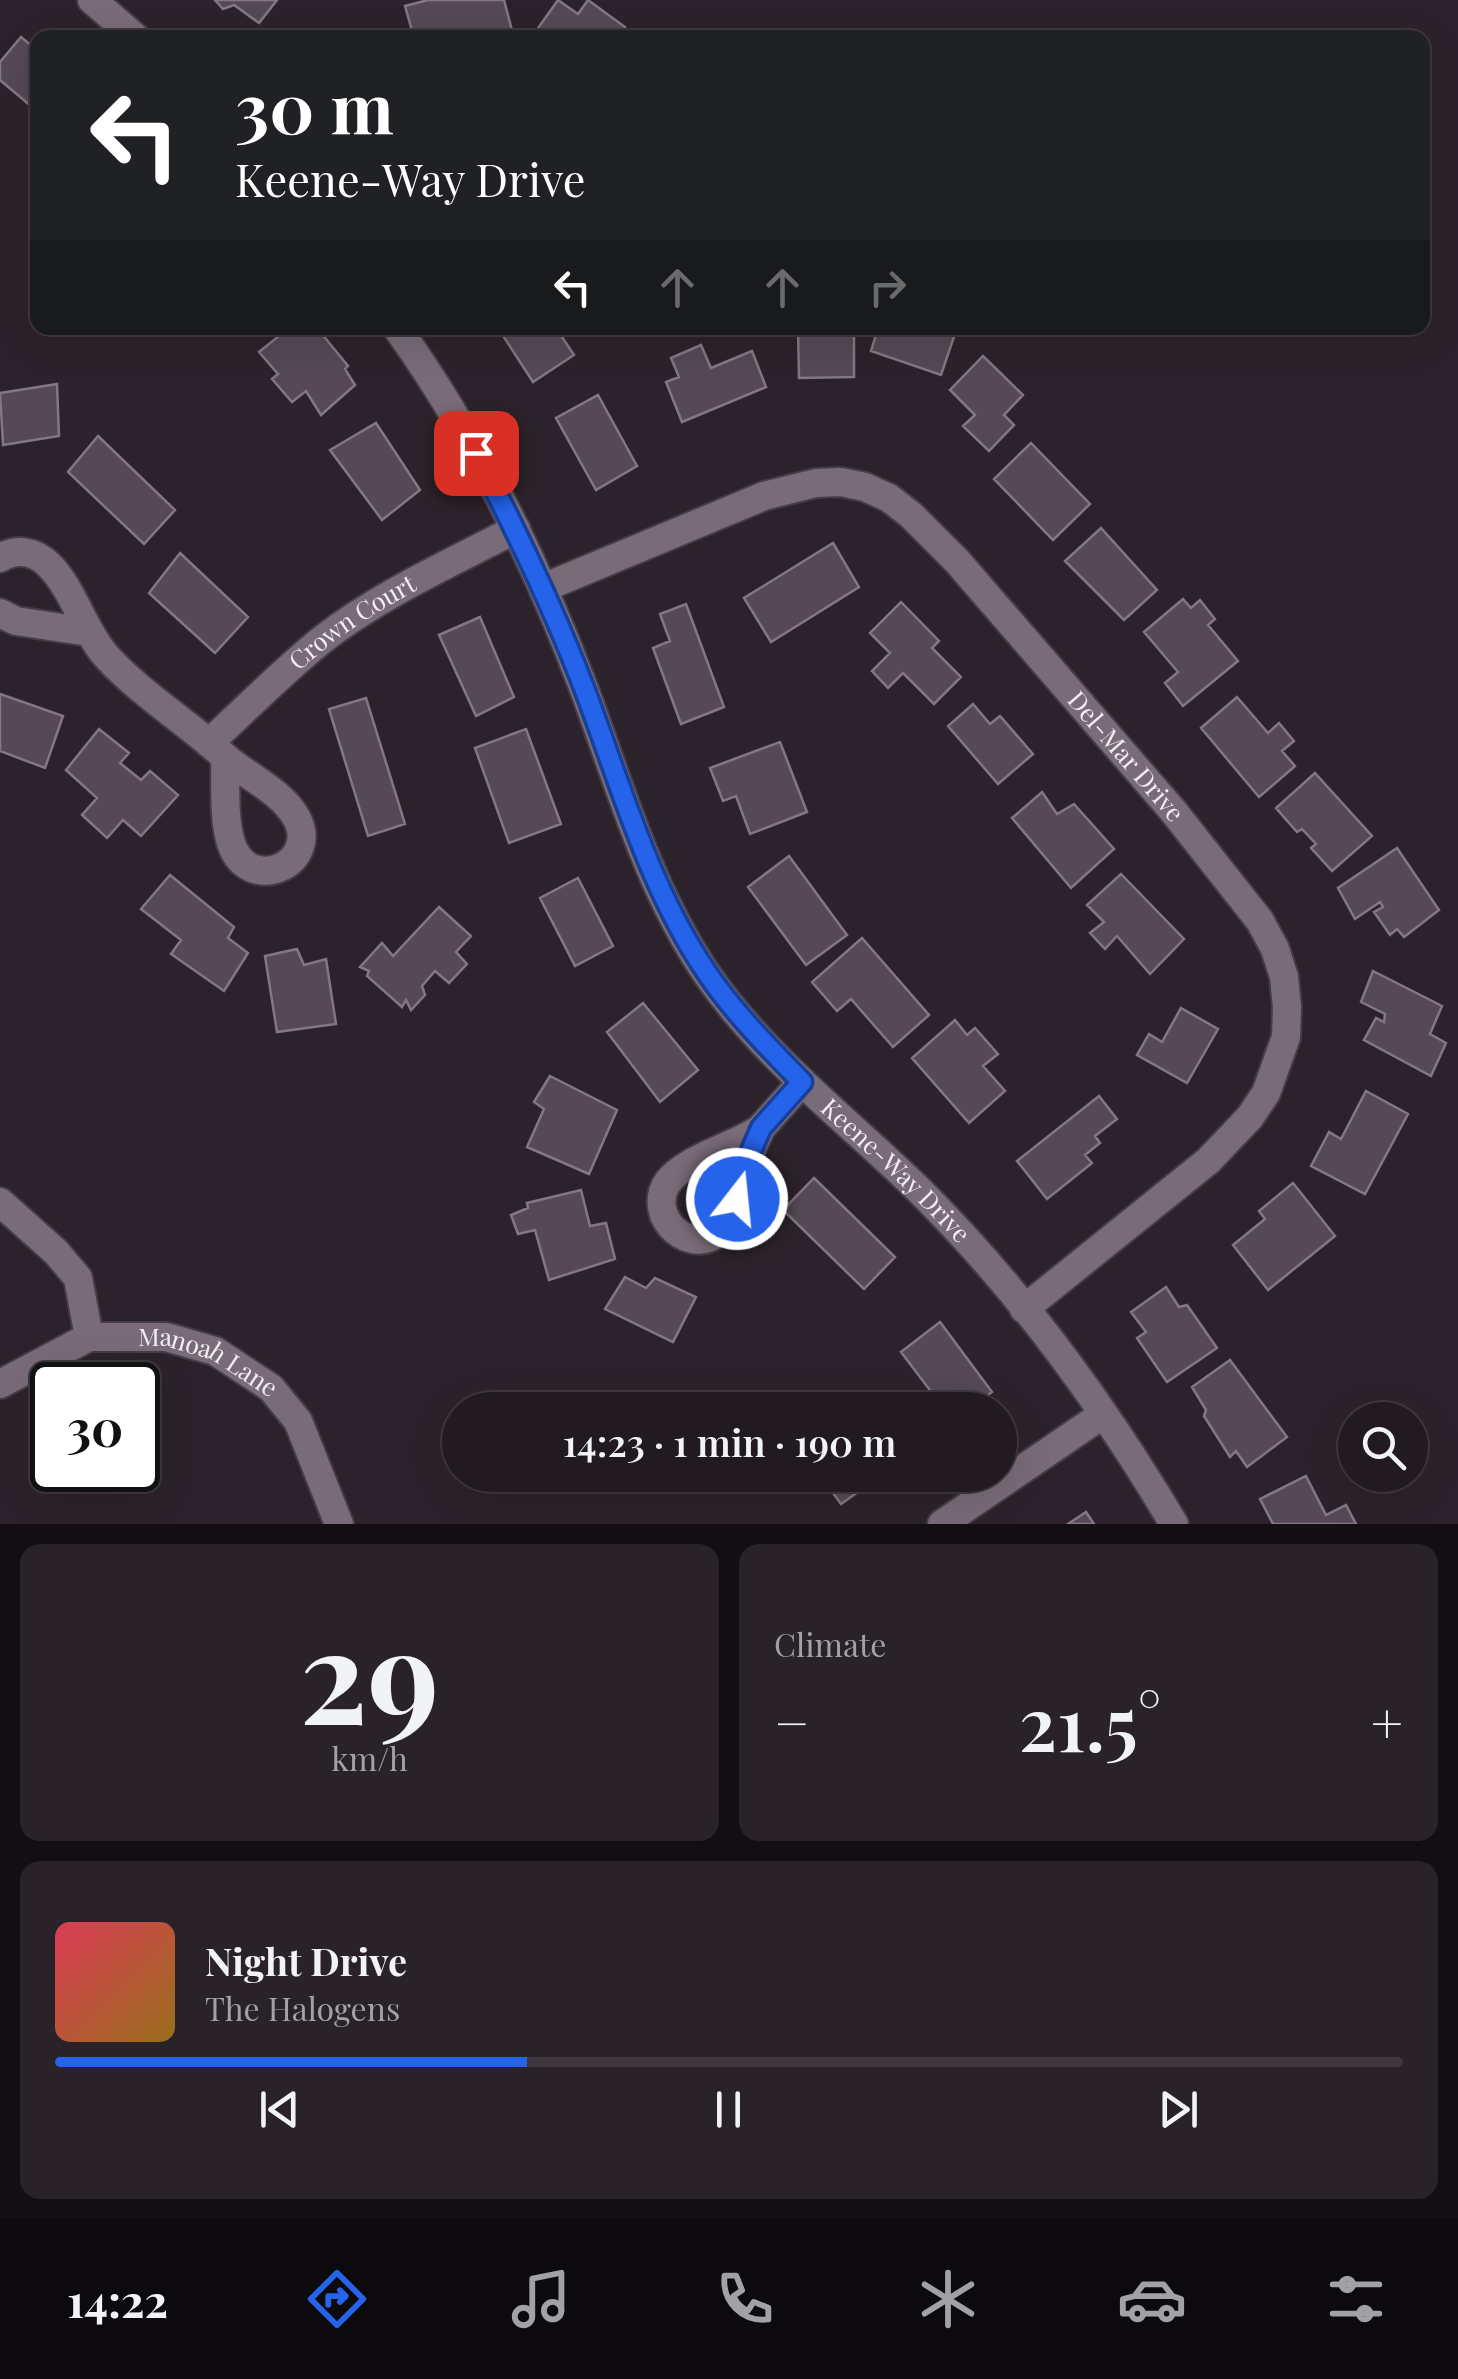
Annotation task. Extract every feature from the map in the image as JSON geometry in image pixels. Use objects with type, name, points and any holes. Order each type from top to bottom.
[{"type":"street","points":[[92,0],[127,30]]},
{"type":"street","name":"Keene-Way Drive","points":[[401,335],[467,437],[516,530],[584,687],[638,838],[669,908],[718,989],[802,1082],[923,1194],[1024,1308],[1102,1414],[1174,1524]]},
{"type":"street","name":"Del-Mar Drive","points":[[543,588],[777,492],[828,482],[865,487],[911,515],[957,561],[1174,812],[1250,908],[1275,949],[1284,977],[1287,1007],[1286,1037],[1266,1092],[1250,1117],[1208,1161],[1024,1308]]},
{"type":"street","name":"Crown Court","points":[[0,558],[22,551],[49,565],[89,632],[125,674],[217,750],[286,670],[345,623],[393,593],[516,530]]},
{"type":"street","points":[[0,613],[16,621],[89,632]]},
{"type":"street","points":[[761,1128],[802,1082]]},
{"type":"street","points":[[0,1202],[56,1252],[78,1278],[88,1337]]},
{"type":"street","name":"Manoah Lane","points":[[0,1384],[88,1337],[166,1337],[215,1350],[271,1388],[298,1421],[339,1524]]},
{"type":"street","points":[[942,1524],[1102,1414]]},
{"type":"building","points":[[215,0],[277,0],[259,23],[234,5],[223,9]]},
{"type":"building","points":[[428,0],[504,0],[512,30],[412,30],[405,6]]},
{"type":"building","points":[[558,0],[578,14],[588,0],[625,27],[623,30],[537,30]]},
{"type":"building","points":[[21,37],[30,44],[30,105],[0,80],[0,62]]},
{"type":"building","points":[[280,335],[323,335],[348,366],[345,369],[355,385],[321,415],[306,391],[292,402],[272,379],[278,374],[259,352]]},
{"type":"building","points":[[503,335],[561,335],[574,355],[533,382]]},
{"type":"building","points":[[798,335],[854,335],[854,377],[799,378]]},
{"type":"building","points":[[876,335],[955,335],[941,375],[871,351]]},
{"type":"building","points":[[701,345],[711,368],[752,351],[766,387],[682,422],[666,382],[679,377],[671,358]]},
{"type":"building","points":[[983,356],[1023,395],[1004,415],[1014,425],[989,451],[963,426],[975,415],[950,390]]},
{"type":"building","points":[[57,384],[59,436],[3,445],[0,393]]},
{"type":"building","points":[[598,395],[637,466],[596,490],[556,418]]},
{"type":"building","points":[[376,423],[420,490],[382,520],[330,450]]},
{"type":"building","points":[[98,436],[175,510],[144,544],[68,472]]},
{"type":"building","points":[[1031,443],[1090,504],[1053,540],[994,479]]},
{"type":"building","points":[[1101,528],[1157,590],[1124,620],[1065,561]]},
{"type":"building","points":[[833,543],[859,587],[771,642],[744,598]]},
{"type":"building","points":[[180,553],[248,617],[215,653],[149,593]]},
{"type":"building","points":[[1183,599],[1191,608],[1200,600],[1215,619],[1208,625],[1238,661],[1183,706],[1165,683],[1178,672],[1144,632]]},
{"type":"building","points":[[901,602],[939,641],[932,648],[961,677],[934,704],[903,673],[888,688],[872,671],[890,653],[870,633]]},
{"type":"building","points":[[686,604],[724,707],[681,724],[653,648],[670,641],[660,614]]},
{"type":"building","points":[[480,617],[514,697],[476,716],[439,635]]},
{"type":"building","points":[[0,694],[63,716],[45,768],[0,751]]},
{"type":"building","points":[[1237,697],[1268,733],[1279,723],[1294,741],[1282,751],[1295,766],[1259,797],[1201,728]]},
{"type":"building","points":[[366,698],[405,824],[368,836],[329,709]]},
{"type":"building","points":[[973,704],[990,724],[1000,716],[1033,754],[998,784],[948,726]]},
{"type":"building","points":[[99,729],[129,753],[120,763],[141,780],[150,771],[178,795],[141,836],[123,820],[107,838],[82,815],[97,798],[66,770]]},
{"type":"building","points":[[526,729],[561,824],[509,843],[475,748]]},
{"type":"building","points":[[780,742],[807,812],[750,834],[736,796],[723,801],[710,768]]},
{"type":"building","points":[[1315,773],[1372,836],[1332,871],[1311,848],[1316,844],[1302,829],[1297,832],[1276,808]]},
{"type":"building","points":[[1042,792],[1057,814],[1074,804],[1114,849],[1071,888],[1012,818]]},
{"type":"building","points":[[1397,848],[1439,910],[1404,937],[1397,929],[1390,935],[1374,912],[1383,907],[1380,902],[1355,919],[1338,888]]},
{"type":"building","points":[[789,856],[847,935],[806,965],[748,887]]},
{"type":"building","points":[[1121,874],[1184,939],[1150,974],[1117,936],[1105,949],[1090,933],[1104,922],[1087,905]]},
{"type":"building","points":[[170,875],[234,927],[228,938],[248,953],[224,991],[171,954],[181,940],[141,909]]},
{"type":"building","points":[[578,878],[613,946],[575,966],[540,898]]},
{"type":"building","points":[[439,907],[471,936],[456,952],[467,964],[449,983],[435,971],[422,986],[425,995],[411,1010],[406,1000],[402,1007],[367,976],[369,971],[360,967],[382,943],[393,956]]},
{"type":"building","points":[[862,938],[929,1015],[893,1047],[851,999],[837,1011],[812,982]]},
{"type":"building","points":[[297,949],[304,965],[326,959],[336,1024],[277,1032],[265,956]]},
{"type":"building","points":[[1373,971],[1442,1006],[1430,1034],[1446,1043],[1431,1076],[1364,1040],[1376,1018],[1384,1022],[1385,1014],[1361,1002]]},
{"type":"building","points":[[643,1003],[698,1070],[660,1102],[607,1032]]},
{"type":"building","points":[[1181,1008],[1218,1029],[1187,1083],[1137,1055],[1149,1034],[1162,1042]]},
{"type":"building","points":[[955,1020],[967,1035],[975,1028],[998,1054],[983,1066],[1005,1091],[969,1123],[912,1058]]},
{"type":"building","points":[[550,1076],[617,1110],[589,1174],[527,1147],[544,1109],[534,1102]]},
{"type":"building","points":[[1366,1091],[1408,1114],[1365,1194],[1311,1166],[1329,1132],[1341,1139]]},
{"type":"building","points":[[1099,1096],[1117,1119],[1095,1136],[1100,1143],[1085,1155],[1092,1163],[1047,1199],[1017,1161]]},
{"type":"building","points":[[814,1178],[895,1257],[864,1289],[783,1210]]},
{"type":"building","points":[[1293,1183],[1335,1236],[1268,1290],[1233,1245],[1265,1219],[1259,1211]]},
{"type":"building","points":[[581,1190],[590,1226],[606,1223],[615,1259],[549,1280],[535,1230],[518,1234],[511,1215],[528,1208],[527,1203]]},
{"type":"building","points":[[625,1277],[646,1288],[655,1278],[696,1297],[673,1342],[605,1309]]},
{"type":"building","points":[[1166,1287],[1179,1307],[1187,1305],[1217,1348],[1167,1382],[1137,1338],[1146,1332],[1131,1312]]},
{"type":"building","points":[[940,1322],[992,1392],[931,1392],[901,1352]]},
{"type":"building","points":[[1230,1360],[1287,1437],[1247,1467],[1236,1451],[1230,1457],[1204,1416],[1206,1410],[1192,1387]]},
{"type":"building","points":[[1306,1476],[1326,1515],[1346,1505],[1356,1524],[1273,1524],[1260,1499]]},
{"type":"building","points":[[832,1492],[858,1492],[841,1504]]},
{"type":"building","points":[[1086,1512],[1094,1524],[1068,1524]]},
{"type":"route","points":[[476,453],[552,607],[638,838],[669,908],[707,974],[754,1033],[802,1082],[761,1128],[737,1199]]}]
